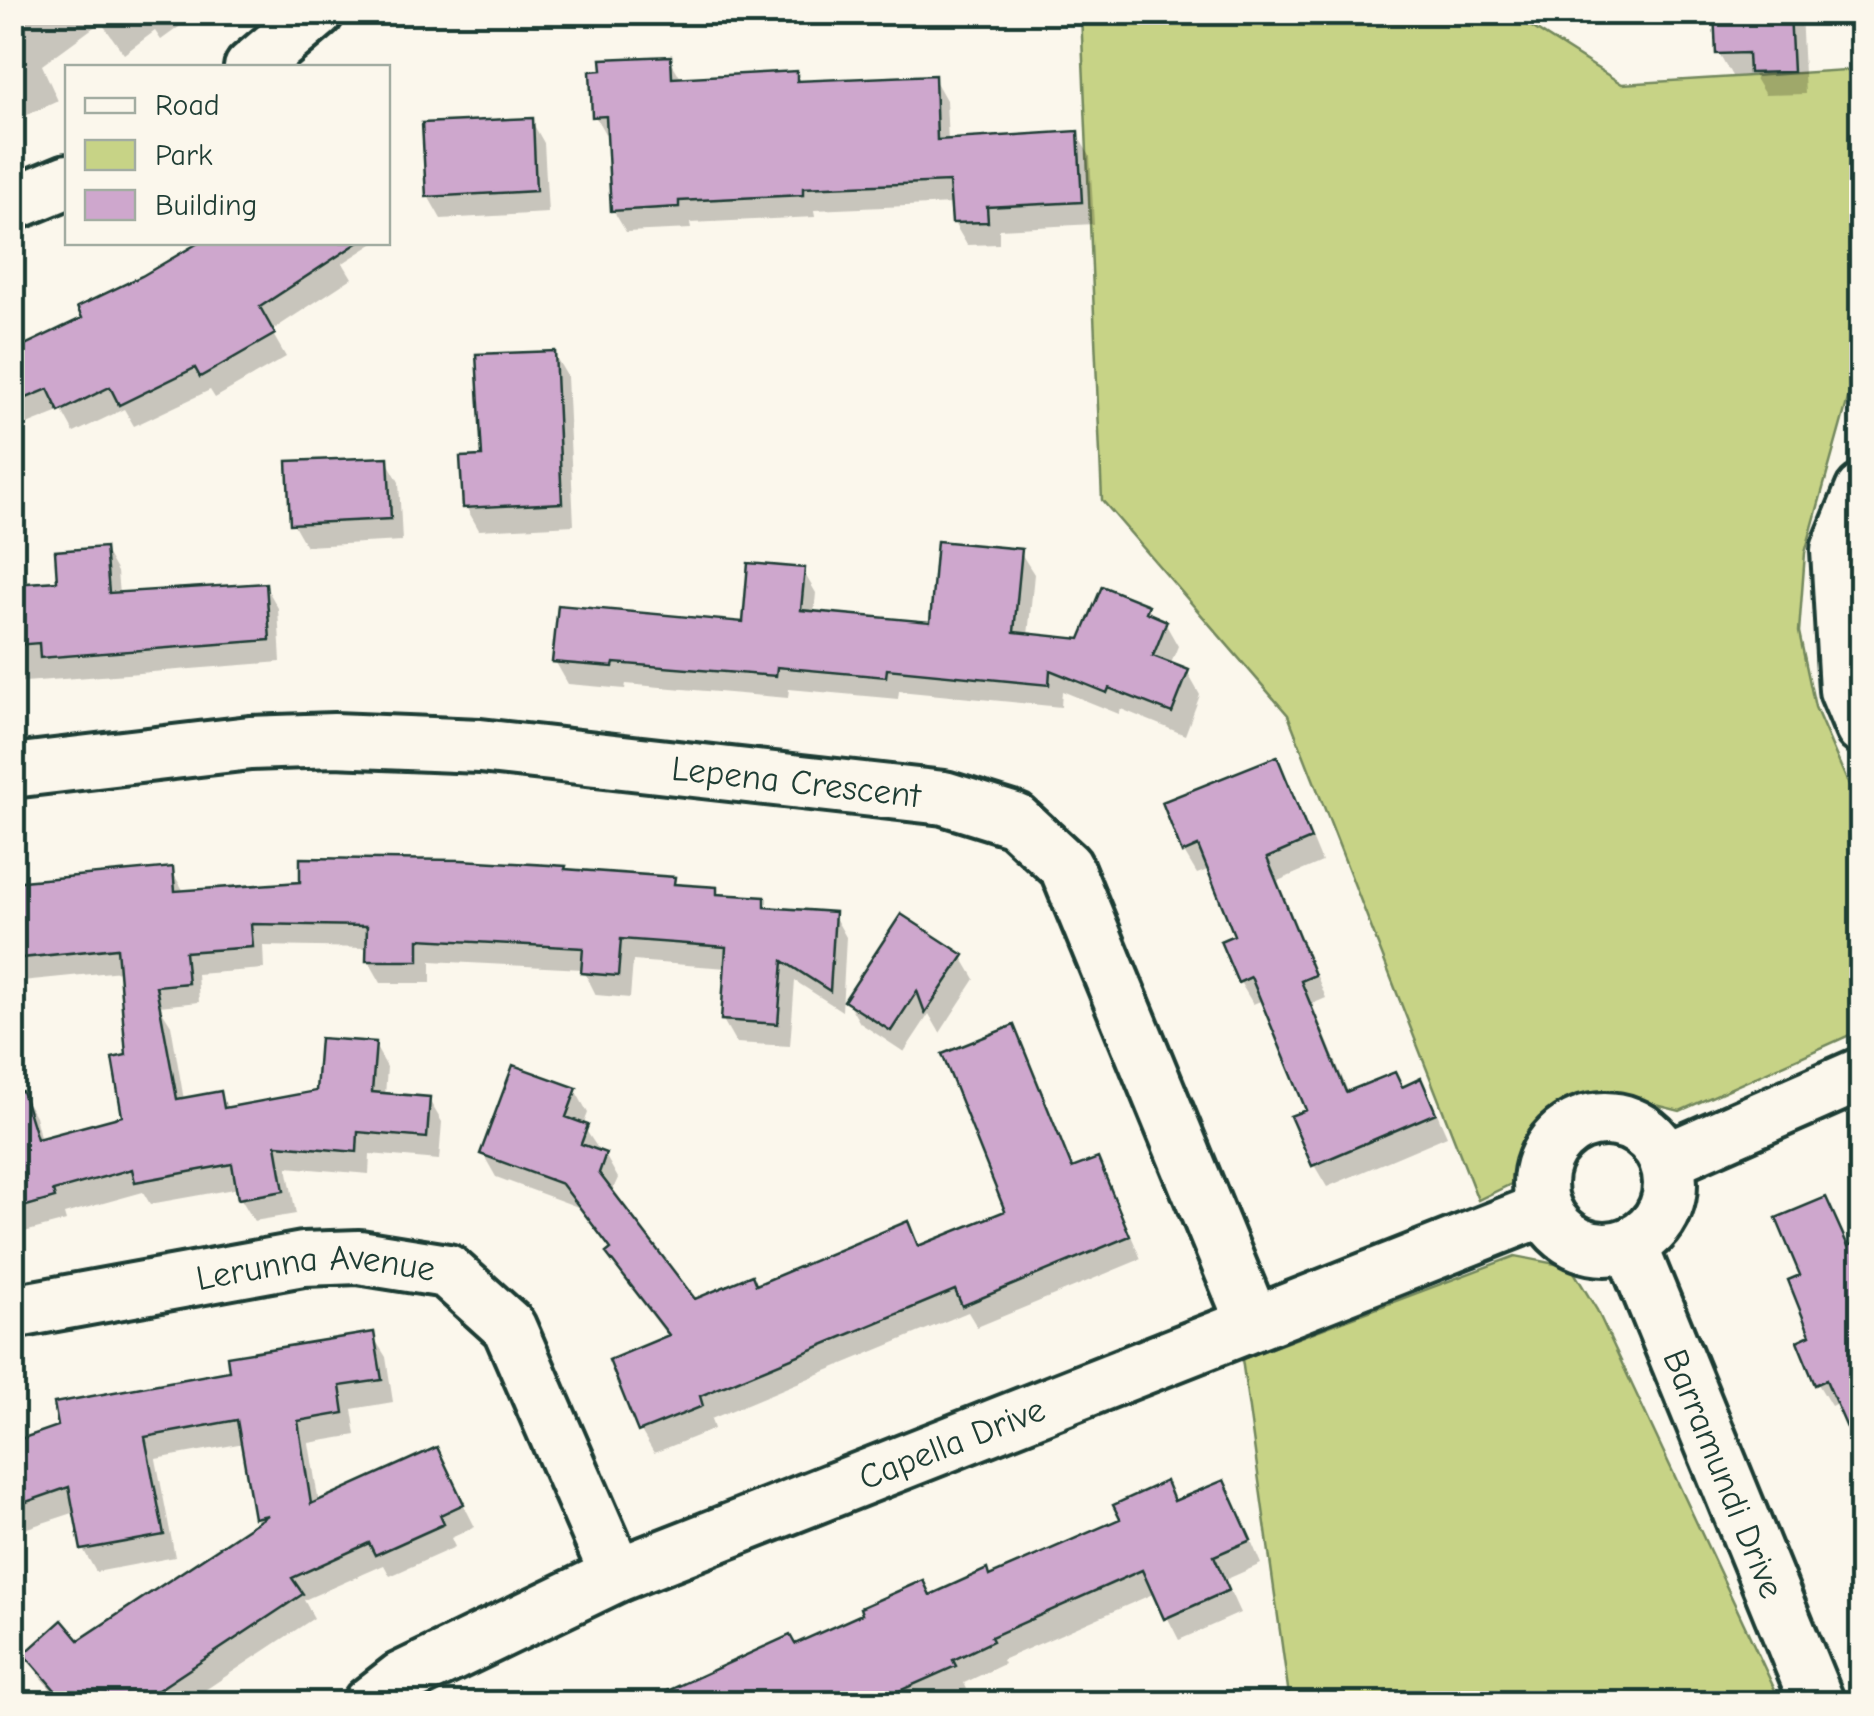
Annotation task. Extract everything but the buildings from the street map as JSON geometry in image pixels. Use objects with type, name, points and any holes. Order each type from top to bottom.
[{"type":"street","points":[[255,65],[317,12]]},
{"type":"street","points":[[12,204],[65,182]]},
{"type":"street","points":[[1862,491],[1838,550],[1846,690],[1862,728]]},
{"type":"street","name":"Lepena Crescent","points":[[12,771],[250,743],[334,740],[480,746],[944,798],[1015,820],[1066,867],[1253,1323]]},
{"type":"street","points":[[1666,1160],[1862,1074]]},
{"type":"street","points":[[1600,1119],[1621,1120],[1655,1142],[1666,1160],[1668,1200],[1654,1226],[1630,1244],[1610,1249],[1590,1247],[1555,1226],[1545,1209],[1541,1169],[1562,1134],[1580,1124],[1600,1119]]},
{"type":"street","name":"Capella Drive","points":[[369,1704],[401,1679],[617,1575],[1545,1209]]},
{"type":"street","name":"Barramundi Drive","points":[[1630,1244],[1822,1704]]},
{"type":"street","name":"Lerunna Avenue","points":[[12,1312],[303,1259],[359,1257],[447,1271],[509,1327],[617,1575]]},
{"type":"street","points":[[1822,1704],[1862,1689]]},
{"type":"green space","points":[[1081,13],[1510,13],[1622,84],[1861,69],[1861,352],[1805,553],[1799,632],[1815,707],[1861,813],[1861,1030],[1680,1111],[1608,1093],[1544,1124],[1517,1181],[1478,1200],[1288,715],[1102,500]]},
{"type":"green space","points":[[1515,1256],[1571,1267],[1597,1310],[1781,1703],[1290,1703],[1242,1359]]}]
